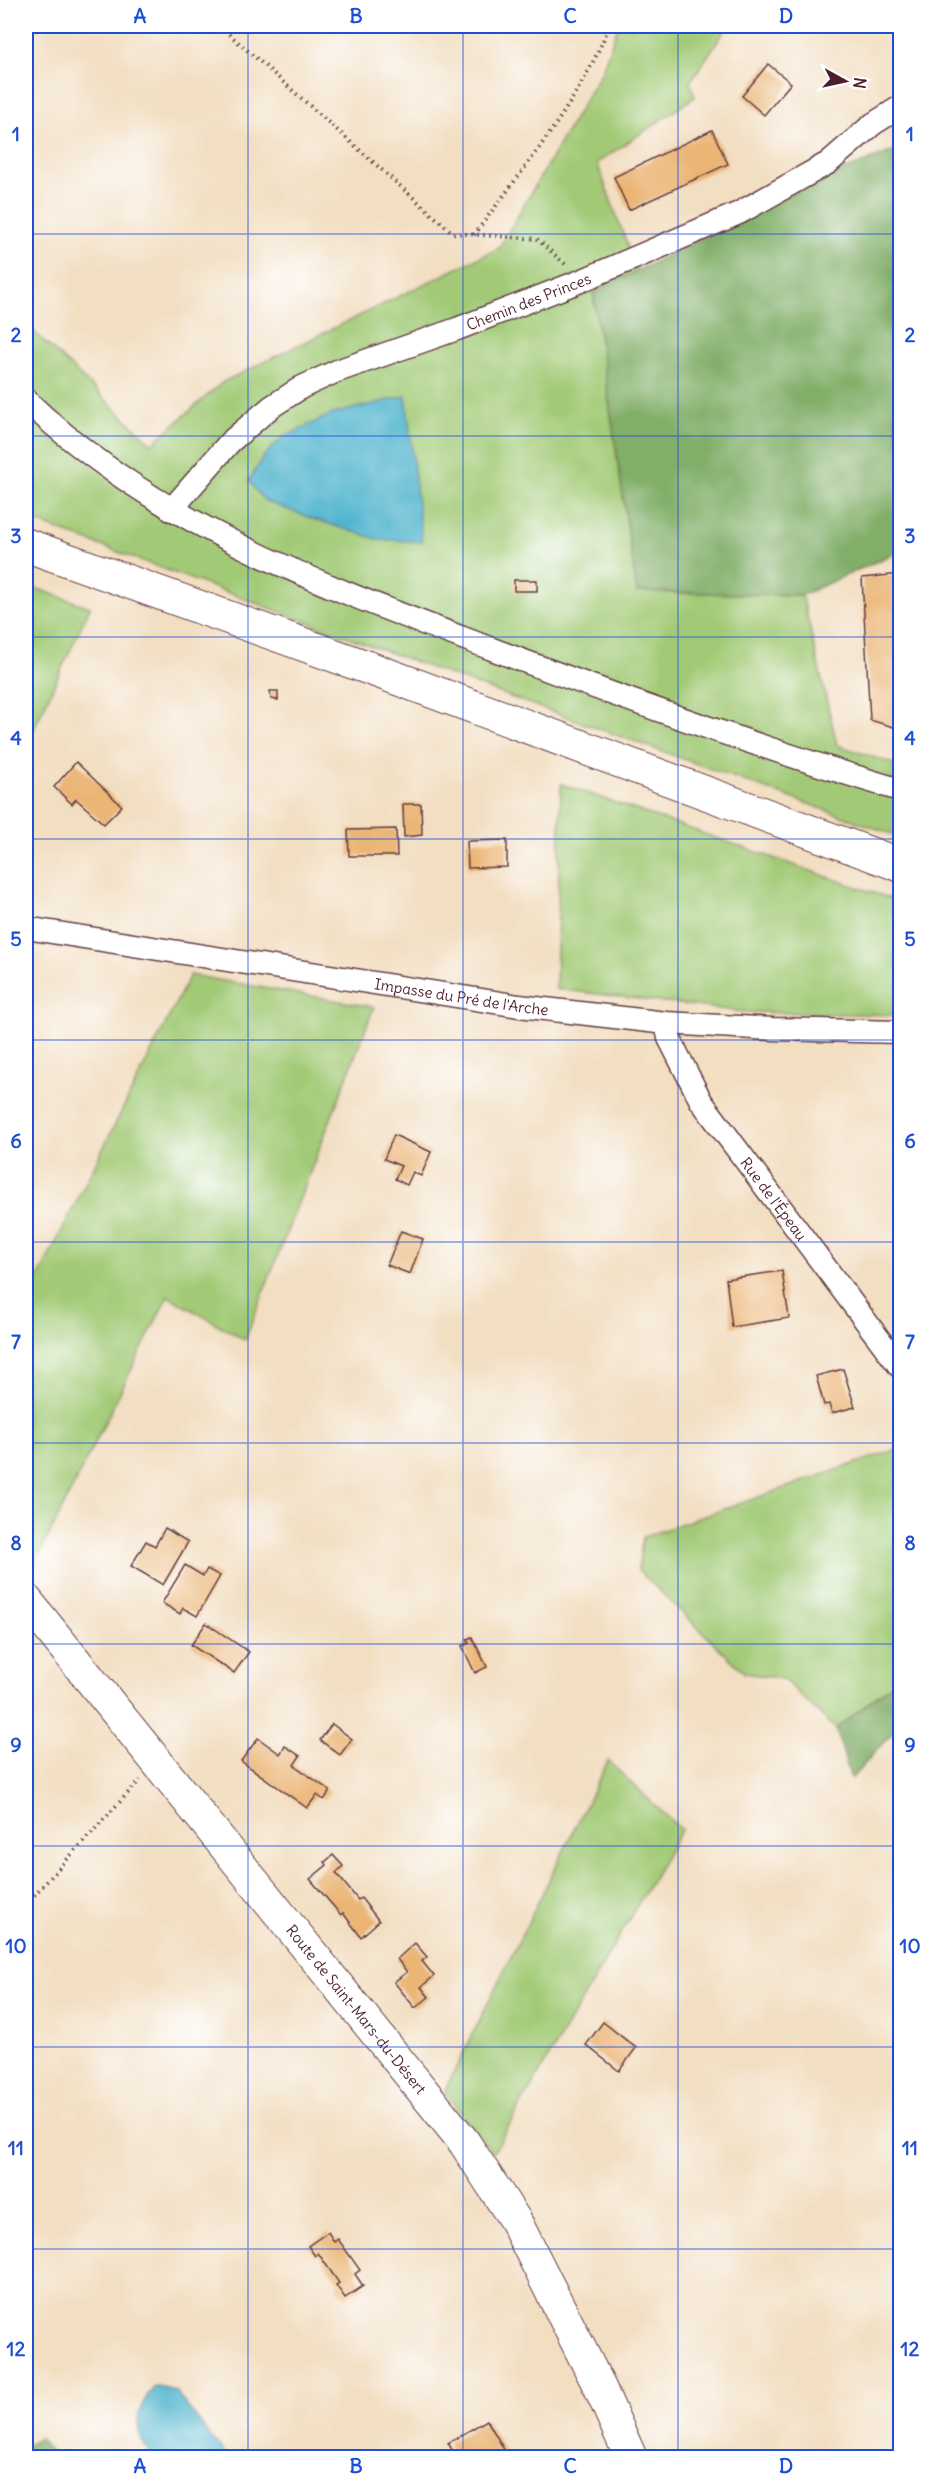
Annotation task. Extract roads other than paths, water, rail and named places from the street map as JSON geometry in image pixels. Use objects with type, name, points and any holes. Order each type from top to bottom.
[{"type":"main road","points":[[26,545],[369,668],[900,865]]},
{"type":"main road","name":"Route de Saint-Mars-du-Désert","points":[[26,1600],[433,2102],[490,2178],[515,2220],[600,2388],[631,2457]]},
{"type":"street","name":"Chemin des Princes","points":[[171,510],[230,442],[271,407],[302,387],[337,370],[457,329],[583,280],[739,213],[828,163],[873,124],[900,107]]},
{"type":"street","points":[[26,400],[49,422],[118,476],[171,510],[228,541],[319,582],[592,687],[826,768],[900,790]]},
{"type":"street","name":"Impasse du Pré de l'Arche","points":[[26,928],[519,1006],[666,1023],[773,1029],[900,1032]]},
{"type":"street","name":"Rue de l'Épeau","points":[[666,1023],[669,1038],[701,1101],[900,1367]]},
{"type":"water","points":[[406,396],[422,542],[377,539],[316,520],[265,501],[249,480],[265,455],[282,438],[332,414]]},
{"type":"water","points":[[154,2386],[175,2391],[227,2457],[151,2457],[141,2437],[138,2421],[142,2405]]}]
